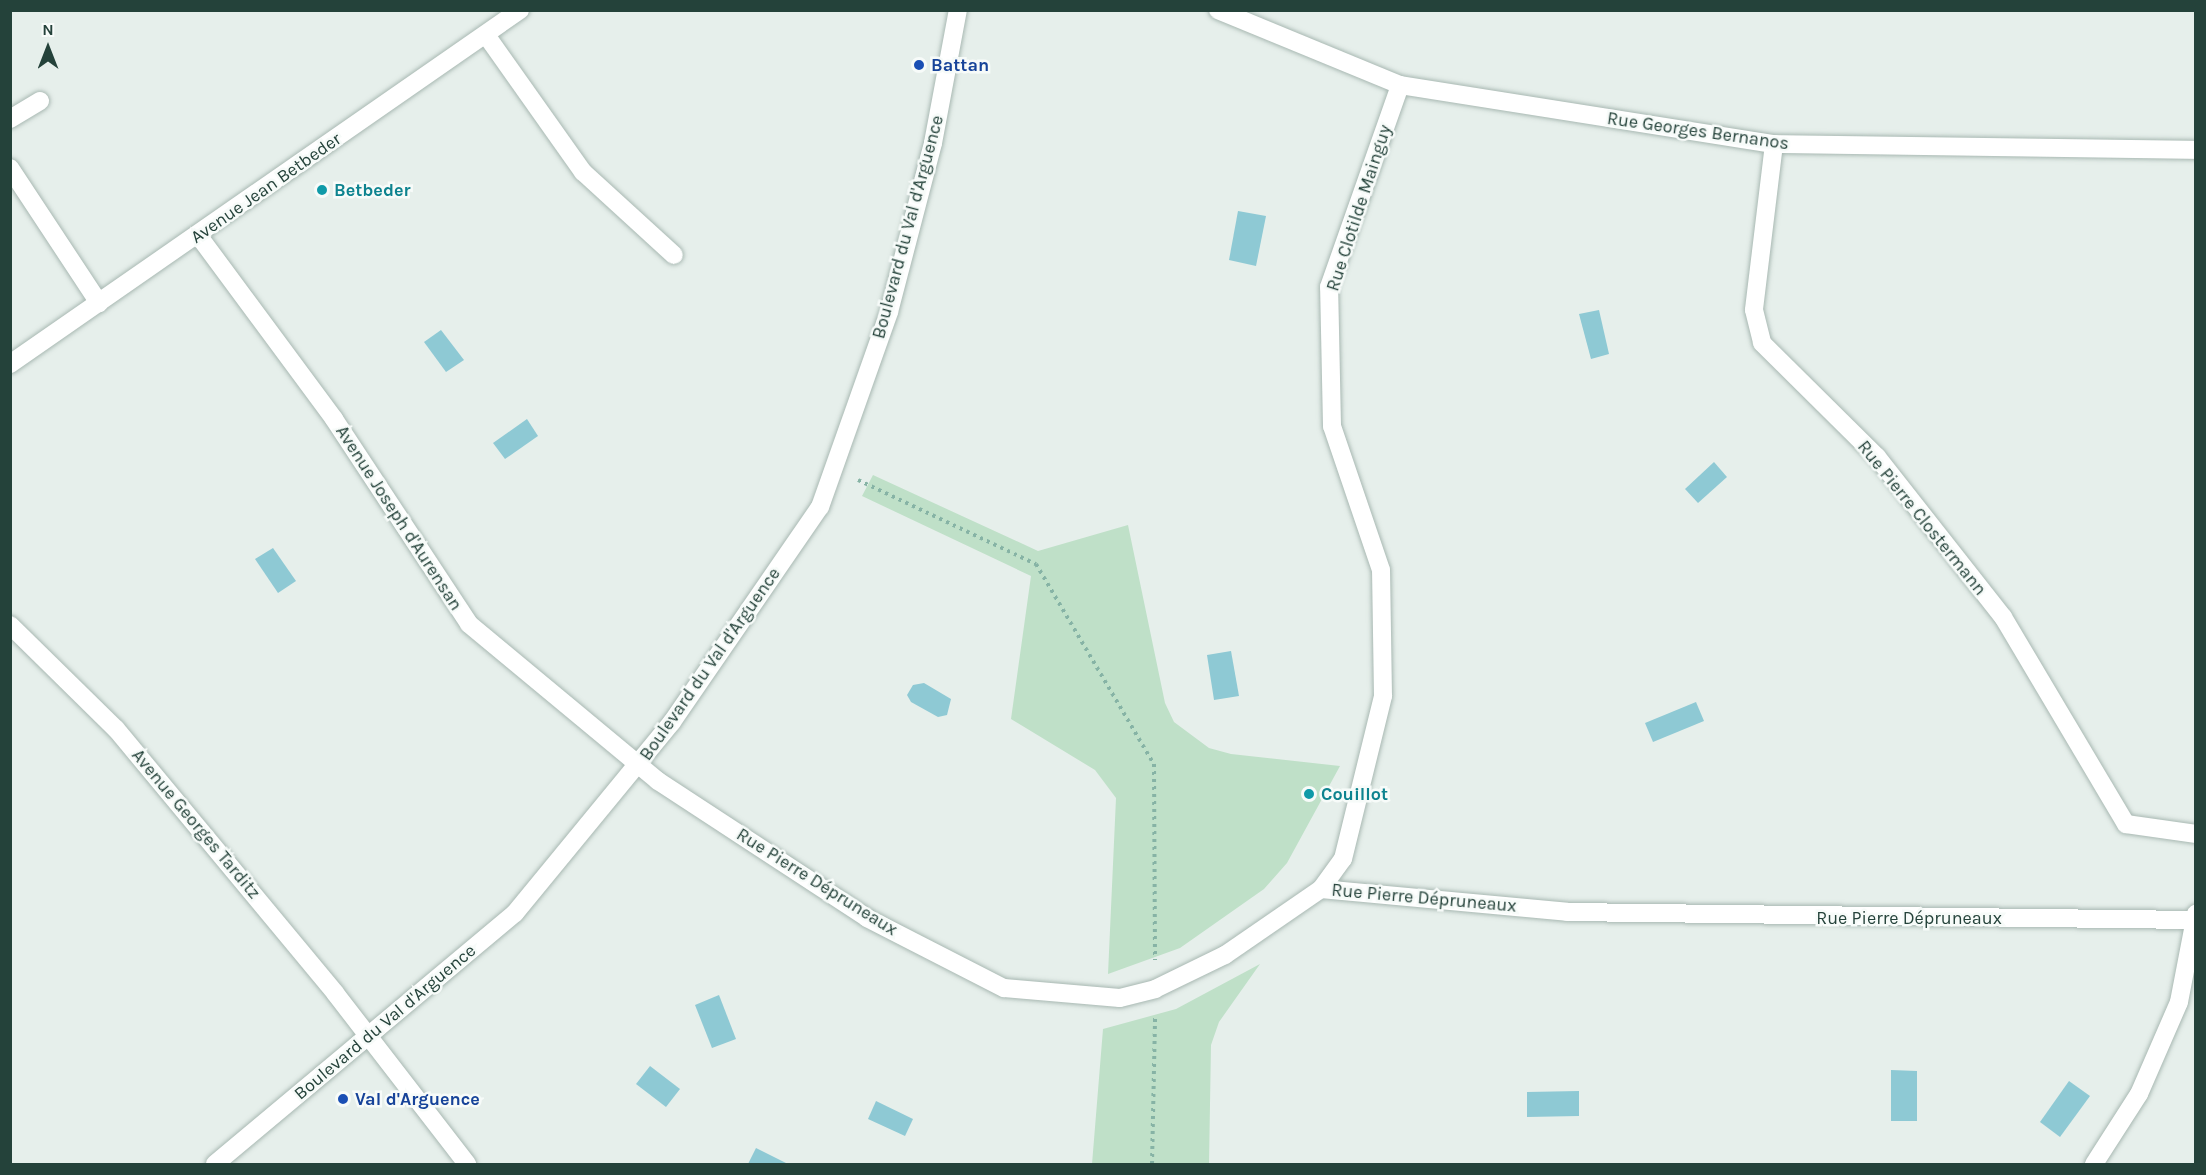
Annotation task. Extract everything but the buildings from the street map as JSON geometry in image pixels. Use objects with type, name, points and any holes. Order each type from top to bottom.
[{"type":"street","name":"Avenue Jean Betbeder","points":[[10,364],[520,10]]},
{"type":"street","name":"Boulevard du Val d'Arguence","points":[[215,1164],[515,913],[638,767],[820,507],[889,312],[933,143],[958,10]]},
{"type":"street","name":"Rue Georges Bernanos","points":[[1218,10],[1400,85],[1774,144],[2196,150]]},
{"type":"street","points":[[486,35],[583,172],[674,255]]},
{"type":"street","name":"Rue Clotilde Mainguy","points":[[1321,889],[1343,859],[1383,696],[1381,570],[1332,426],[1329,287],[1400,85]]},
{"type":"street","points":[[10,119],[39,101]]},
{"type":"street","name":"Rue Pierre Clostermann","points":[[1774,144],[1754,310],[1762,343],[1877,457],[2003,617],[2126,824],[2196,834]]},
{"type":"street","points":[[10,168],[99,303]]},
{"type":"street","name":"Avenue Joseph d'Aurensan","points":[[198,234],[334,419],[469,624],[638,767]]},
{"type":"street","name":"Avenue Georges Tarditz","points":[[10,625],[117,729],[369,1035],[467,1164]]},
{"type":"street","name":"Rue Pierre Dépruneaux","points":[[638,767],[867,918],[1004,988],[1120,998],[1155,989],[1225,955],[1321,889],[1567,912],[2195,917]]},
{"type":"street","points":[[2094,1164],[2139,1094],[2179,1002],[2195,917]]},
{"type":"path","points":[[833,469],[1036,564],[1154,764],[1155,989],[1152,1164]]},
{"type":"green space","points":[[873,475],[1038,551],[1128,525],[1165,703],[1174,722],[1209,748],[1231,754],[1340,766],[1287,863],[1264,889],[1180,948],[1108,974],[1116,798],[1095,770],[1011,719],[1031,576],[862,496]]},
{"type":"green space","points":[[1260,964],[1219,1022],[1211,1045],[1209,1164],[1092,1164],[1103,1029],[1176,1009]]},
{"type":"water","points":[[1238,211],[1266,216],[1256,266],[1229,260]]},
{"type":"water","points":[[1599,310],[1609,354],[1591,359],[1579,314]]},
{"type":"water","points":[[441,330],[464,360],[446,372],[424,342]]},
{"type":"water","points":[[527,419],[538,436],[505,459],[493,443]]},
{"type":"water","points":[[1714,462],[1727,477],[1698,503],[1685,489]]},
{"type":"water","points":[[273,548],[296,581],[278,593],[255,559]]},
{"type":"water","points":[[1231,651],[1239,696],[1214,700],[1207,655]]},
{"type":"water","points":[[924,683],[951,699],[947,715],[938,717],[911,702],[907,695],[913,685]]},
{"type":"water","points":[[1696,702],[1704,721],[1653,742],[1645,723]]},
{"type":"water","points":[[719,995],[736,1039],[712,1048],[695,1005]]},
{"type":"water","points":[[650,1066],[680,1089],[666,1107],[636,1084]]},
{"type":"water","points":[[1891,1070],[1917,1071],[1917,1121],[1891,1121]]},
{"type":"water","points":[[2069,1081],[2090,1096],[2060,1137],[2040,1122]]},
{"type":"water","points":[[1579,1091],[1579,1116],[1527,1117],[1527,1092]]},
{"type":"water","points":[[876,1101],[913,1119],[905,1136],[868,1119]]},
{"type":"water","points":[[756,1148],[788,1164],[748,1164]]},
{"type":"place","name":"Battan","points":[[919,65]]},
{"type":"place","name":"Betbeder","points":[[322,190]]},
{"type":"place","name":"Couillot","points":[[1309,794]]},
{"type":"place","name":"Val d'Arguence","points":[[343,1099]]}]
